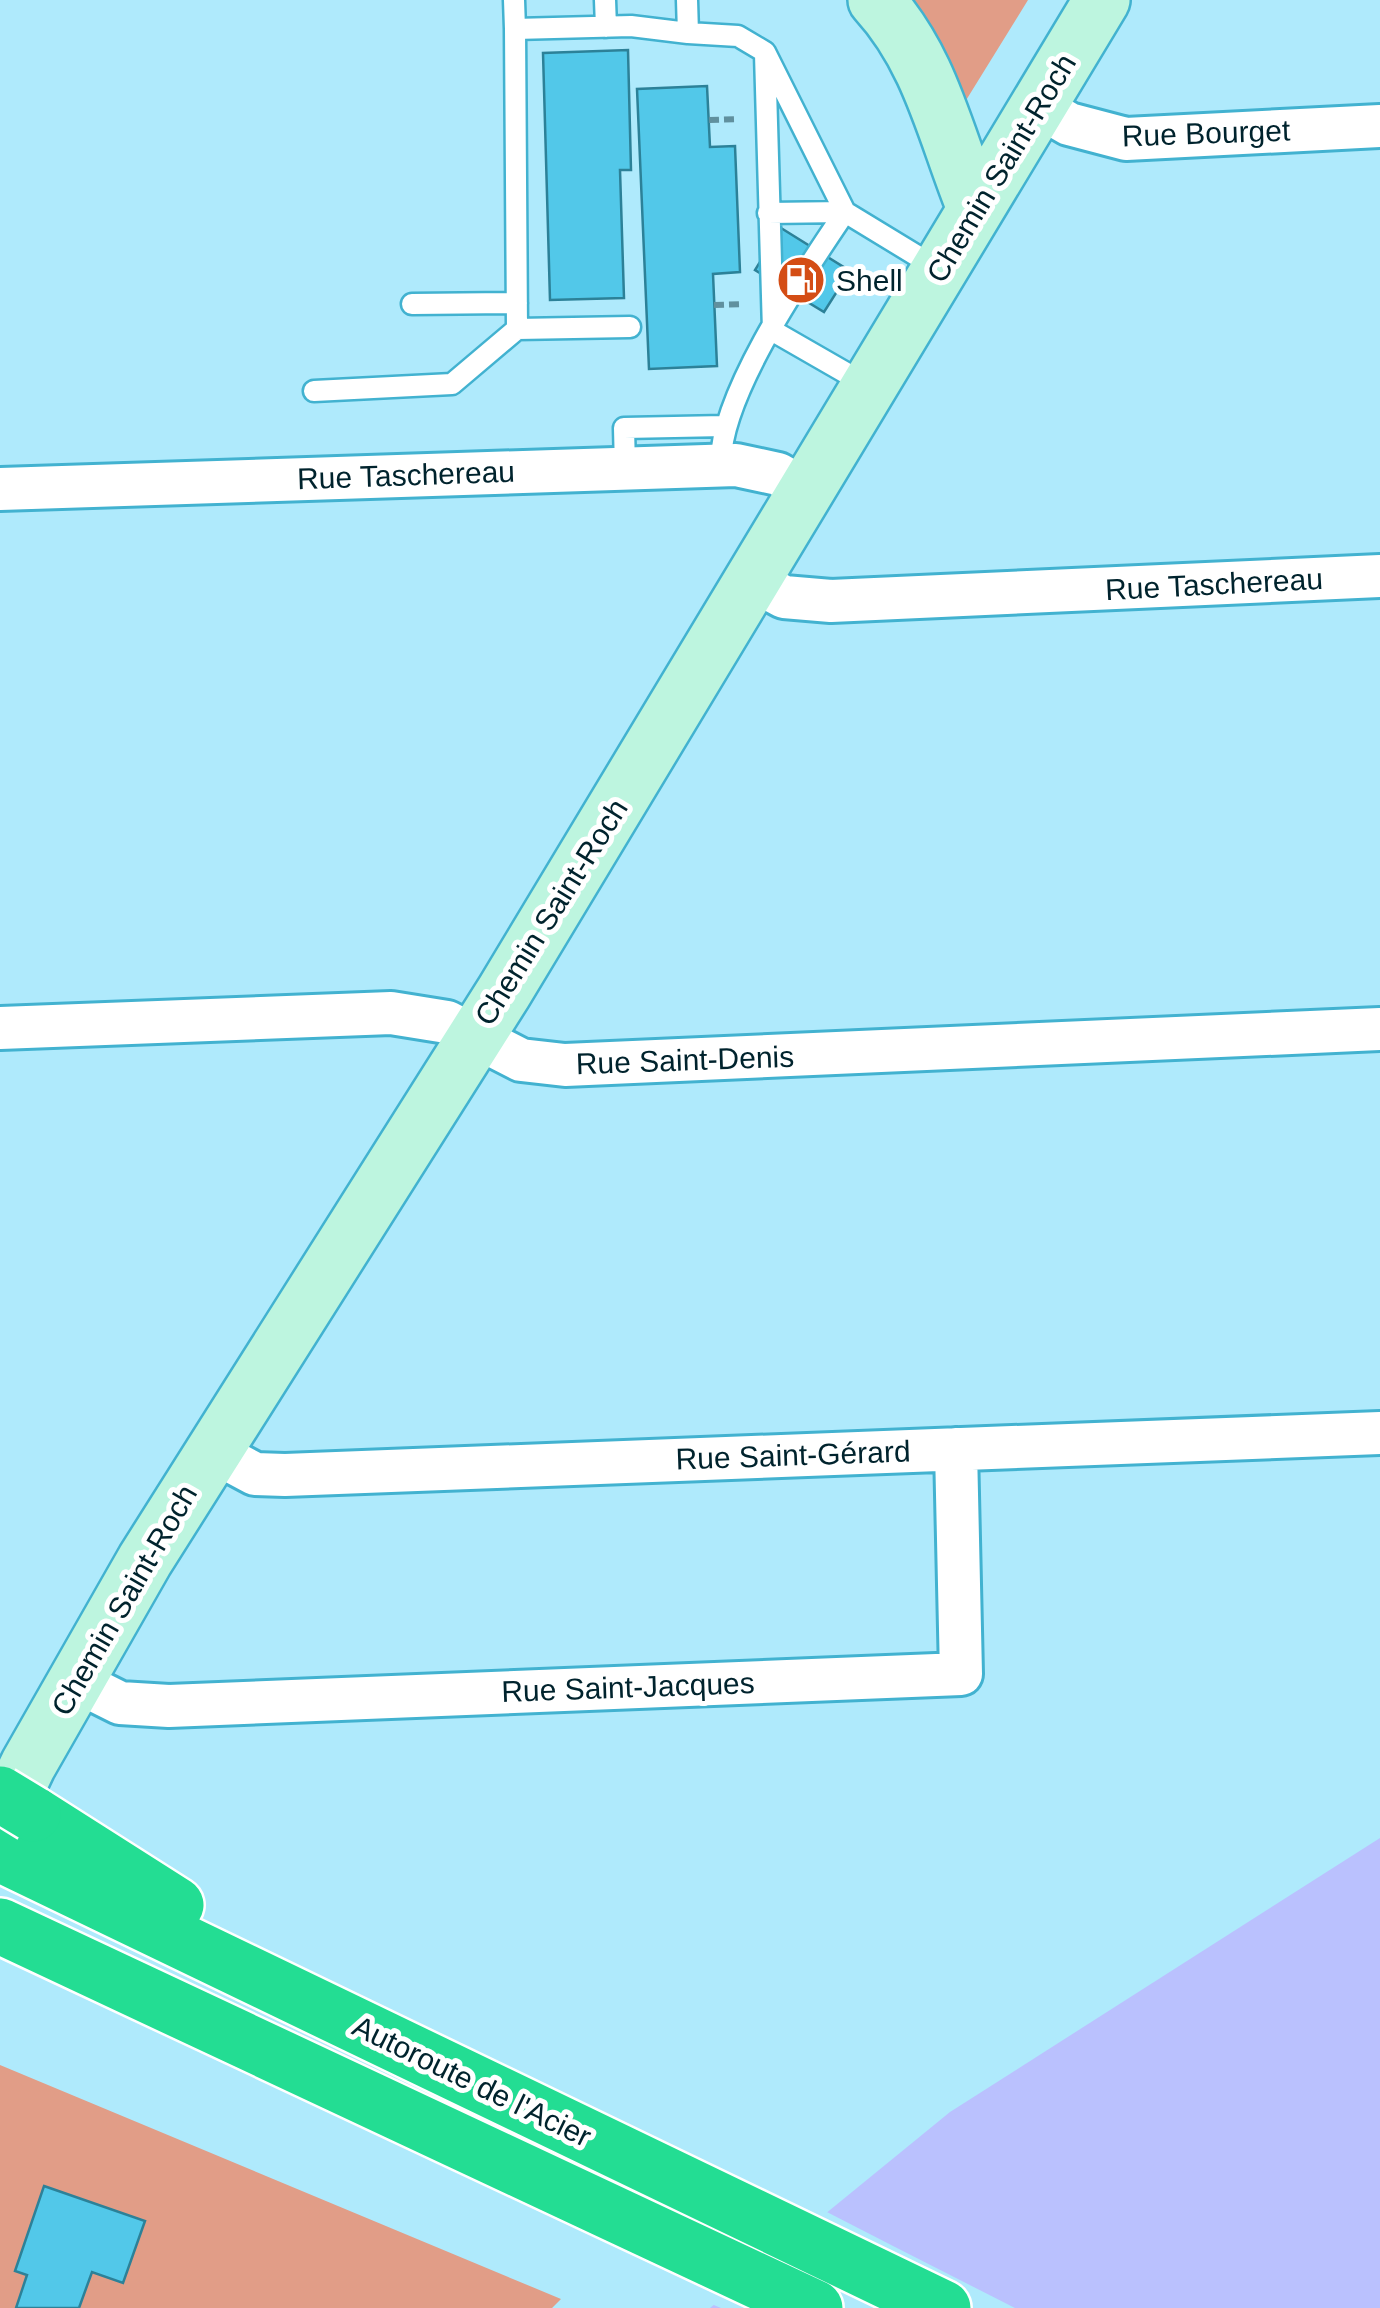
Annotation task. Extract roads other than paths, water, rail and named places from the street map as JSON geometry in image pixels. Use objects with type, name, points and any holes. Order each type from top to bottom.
[{"type":"highway","points":[[0,1794],[394,2044]]},
{"type":"highway","name":"Autoroute de l'Acier","points":[[0,1854],[944,2308]]},
{"type":"highway","name":"Autoroute de l'Acier","points":[[0,1926],[815,2308]]},
{"type":"highway","points":[[0,1944],[156,1997]]},
{"type":"main road","points":[[876,0],[914,46],[975,208]]},
{"type":"main road","name":"Chemin Saint-Roch","points":[[0,1824],[76,1681],[212,1451],[474,1036],[1102,0]]},
{"type":"street","name":"Rue Bourget","points":[[1038,106],[1069,124],[1126,139],[1380,126]]},
{"type":"street","name":"Rue Taschereau","points":[[0,489],[625,468],[723,445],[806,490]]},
{"type":"street","name":"Rue Taschereau","points":[[752,580],[784,597],[830,601],[1380,576]]},
{"type":"street","name":"Rue Saint-Denis","points":[[0,1028],[391,1013],[447,1022],[521,1060],[565,1066],[1380,1030]]},
{"type":"street","name":"Rue Saint-Gérard","points":[[212,1451],[255,1474],[285,1475],[1380,1432]]},
{"type":"street","name":"Rue Saint-Jacques","points":[[76,1681],[120,1703],[169,1706],[961,1674],[956,1449]]},
{"type":"lane","points":[[514,0],[517,329]]},
{"type":"lane","points":[[605,0],[606,27]]},
{"type":"lane","points":[[687,0],[688,33]]},
{"type":"lane","points":[[515,29],[606,27],[738,36],[765,52],[845,212],[939,270]]},
{"type":"lane","points":[[765,52],[772,331]]},
{"type":"lane","points":[[768,213],[845,212]]},
{"type":"lane","points":[[723,445],[772,331],[845,212]]},
{"type":"lane","points":[[412,304],[517,302]]},
{"type":"lane","points":[[314,390],[452,384],[517,329],[630,326]]},
{"type":"lane","points":[[772,331],[869,386]]},
{"type":"water","points":[[1380,1838],[1380,2308],[710,2308],[950,2112]]},
{"type":"place","name":"Shell","points":[[801,280]]}]
